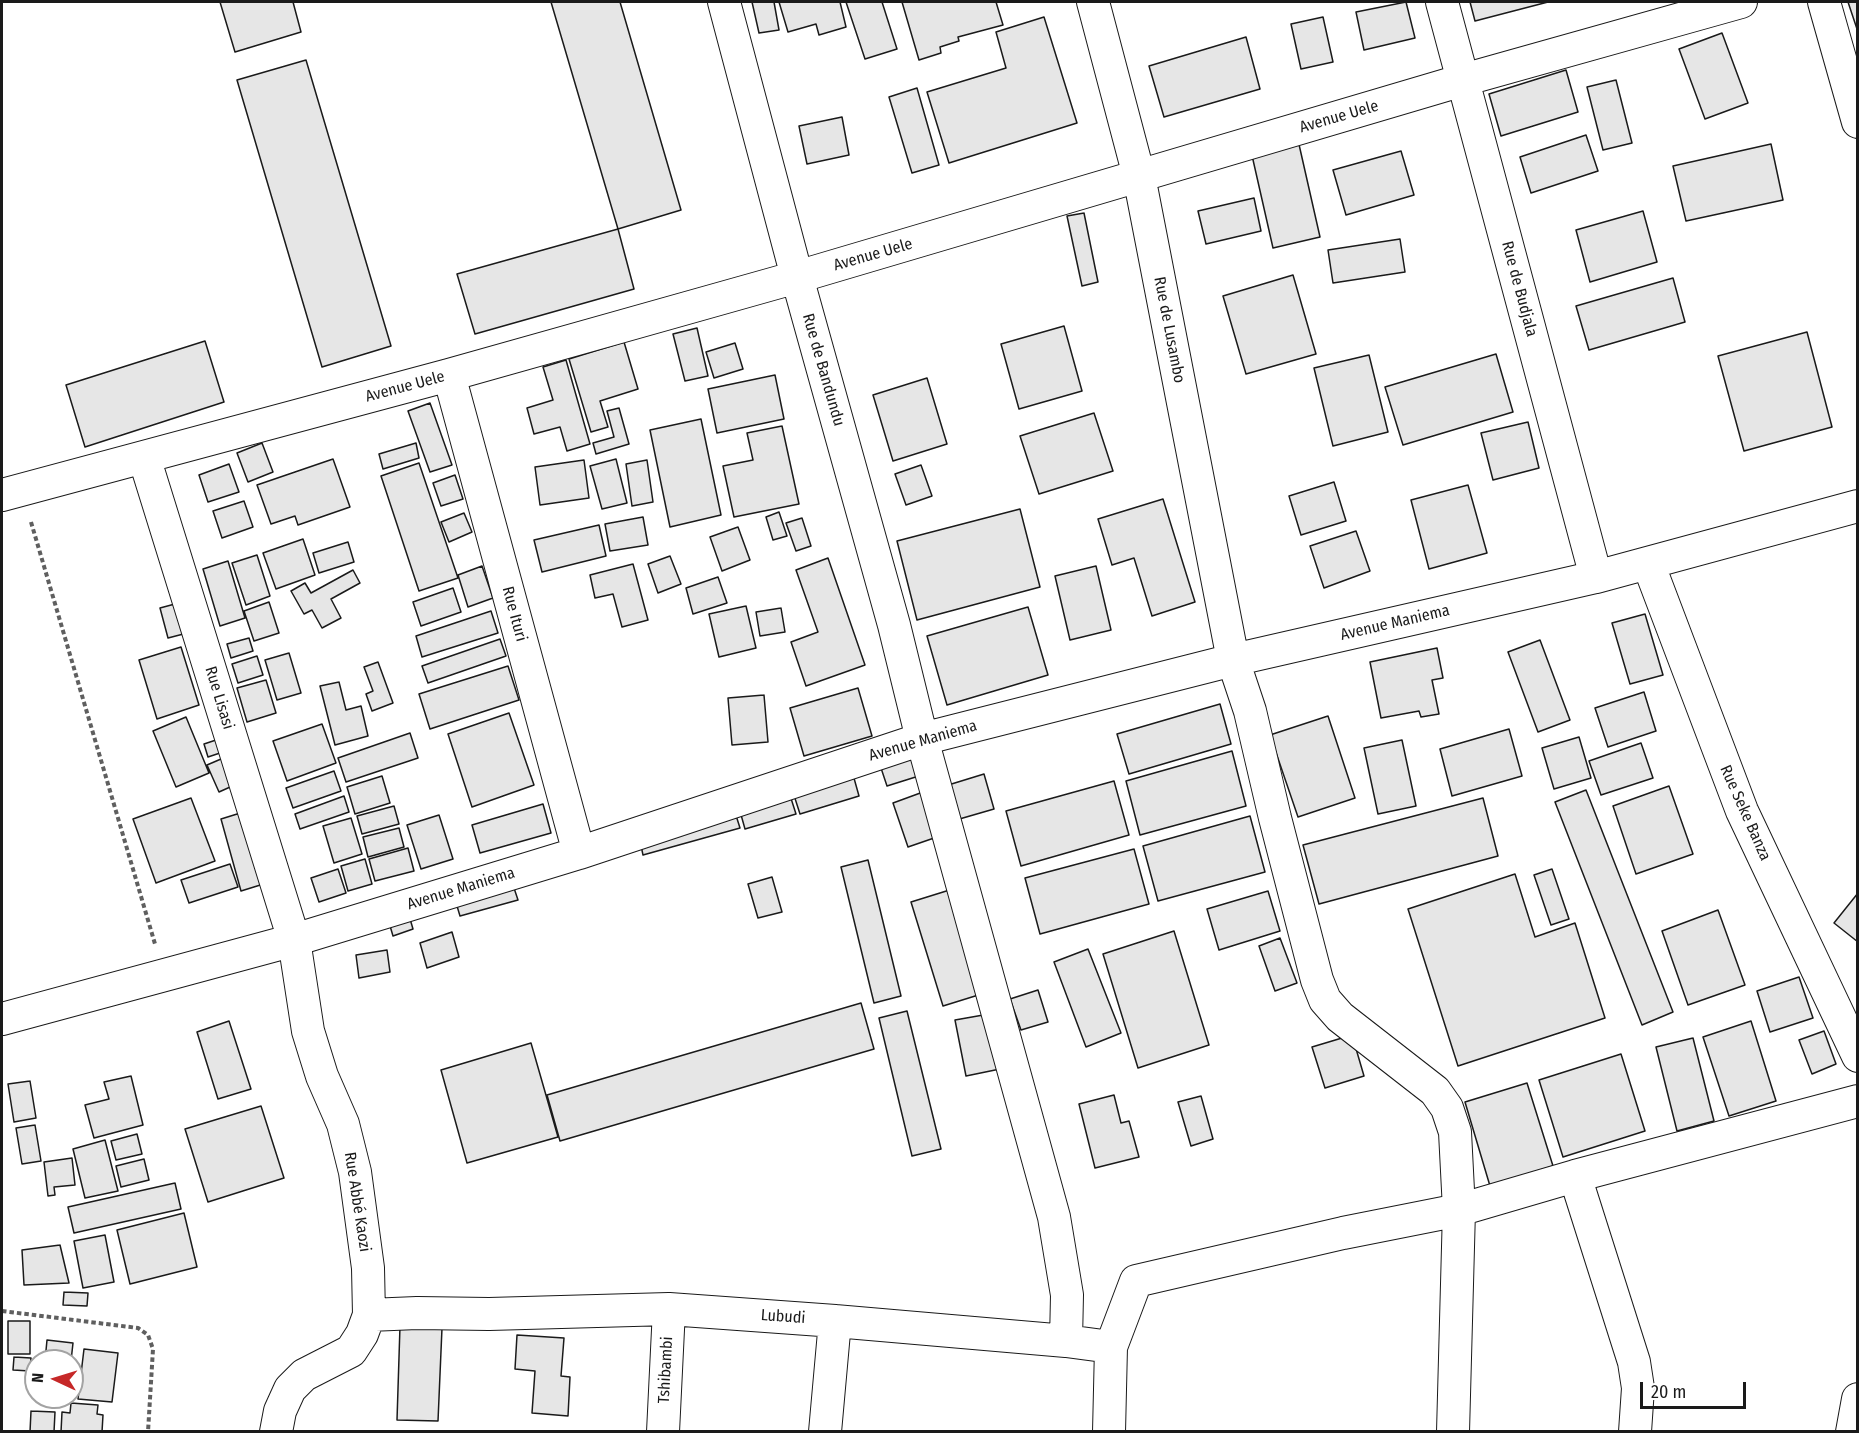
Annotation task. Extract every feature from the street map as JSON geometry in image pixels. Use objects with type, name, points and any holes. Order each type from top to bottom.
[{"type":"street","name":"Rue de Bandundu","points":[[724,2],[797,277],[894,625],[922,739],[1054,1217],[1067,1295],[1066,1341]]},
{"type":"street","name":"Rue de Lusambo","points":[[1093,2],[1139,176],[1233,660],[1250,711],[1317,980],[1325,1000],[1340,1017],[1435,1091],[1447,1108],[1455,1132],[1459,1210],[1453,1431]]},
{"type":"street","name":"Rue de Budjala","points":[[1442,2],[1596,577]]},
{"type":"street","name":"Avenue Uele","points":[[12,493],[449,375],[797,277],[1463,80],[1741,2]]},
{"type":"street","points":[[1824,2],[1857,122]]},
{"type":"street","name":"Rue Ituri","points":[[449,375],[579,853]]},
{"type":"street","name":"Rue Lisasi","points":[[144,457],[294,940]]},
{"type":"street","name":"Avenue Maniema","points":[[2,1019],[294,940],[579,853],[922,739],[1233,660],[1596,577],[1857,506]]},
{"type":"street","name":"Rue Seke Banza","points":[[1647,563],[1742,811],[1857,1056]]},
{"type":"street","name":"Rue Abbé Kaozi","points":[[276,1431],[280,1411],[290,1389],[304,1375],[351,1351],[362,1334],[369,1315],[368,1268],[355,1172],[343,1124],[322,1076],[308,1031],[294,940]]},
{"type":"street","points":[[1109,1431],[1111,1347],[1136,1281],[1343,1233],[1459,1210],[1575,1176],[1857,1101]]},
{"type":"street","points":[[1575,1176],[1634,1362],[1638,1388],[1635,1431]]},
{"type":"street","name":"Lubudi","points":[[369,1315],[669,1309],[834,1321],[1111,1347]]},
{"type":"street","name":"Tshibambi","points":[[663,1431],[669,1309]]},
{"type":"street","points":[[825,1431],[834,1321]]},
{"type":"street","points":[[1852,1431],[1857,1400]]},
{"type":"path","points":[[12,493],[165,976]]},
{"type":"path","points":[[2,1311],[138,1328],[148,1335],[153,1349],[148,1431]]},
{"type":"building","points":[[220,2],[293,2],[301,32],[235,52]]},
{"type":"building","points":[[551,2],[620,2],[681,210],[618,229]]},
{"type":"building","points":[[752,2],[774,2],[779,30],[759,33]]},
{"type":"building","points":[[779,2],[840,2],[846,27],[819,35],[816,24],[788,32]]},
{"type":"building","points":[[846,2],[882,2],[897,49],[865,59]]},
{"type":"building","points":[[902,2],[996,2],[1003,25],[958,37],[959,41],[940,47],[941,53],[919,60]]},
{"type":"building","points":[[1406,2],[1415,38],[1364,50],[1356,12]]},
{"type":"building","points":[[1470,2],[1548,2],[1475,21]]},
{"type":"building","points":[[1848,2],[1858,2],[1858,32]]},
{"type":"building","points":[[1044,17],[1077,123],[949,163],[927,92],[1006,68],[996,32]]},
{"type":"building","points":[[1323,17],[1333,62],[1301,69],[1291,24]]},
{"type":"building","points":[[1722,33],[1748,103],[1705,119],[1679,49]]},
{"type":"building","points":[[1246,37],[1260,89],[1164,117],[1149,66]]},
{"type":"building","points":[[306,60],[391,346],[322,367],[237,80]]},
{"type":"building","points":[[1566,70],[1578,112],[1501,136],[1489,94]]},
{"type":"building","points":[[1616,80],[1632,143],[1603,150],[1587,87]]},
{"type":"building","points":[[917,88],[939,165],[912,173],[889,97]]},
{"type":"building","points":[[842,117],[849,155],[807,164],[799,126]]},
{"type":"building","points":[[1586,135],[1598,171],[1531,193],[1520,157]]},
{"type":"building","points":[[1298,140],[1320,237],[1273,248],[1251,151]]},
{"type":"building","points":[[1771,144],[1783,200],[1686,221],[1673,166]]},
{"type":"building","points":[[1401,151],[1414,195],[1346,215],[1333,170]]},
{"type":"building","points":[[1254,198],[1261,231],[1206,244],[1198,211]]},
{"type":"building","points":[[1643,211],[1657,262],[1590,282],[1576,230]]},
{"type":"building","points":[[1084,213],[1098,282],[1082,286],[1067,216]]},
{"type":"building","points":[[618,229],[634,289],[475,334],[457,274]]},
{"type":"building","points":[[1400,239],[1405,272],[1333,283],[1328,250]]},
{"type":"building","points":[[1293,275],[1316,354],[1246,374],[1223,296]]},
{"type":"building","points":[[1673,278],[1685,322],[1589,350],[1576,306]]},
{"type":"building","points":[[1064,326],[1082,391],[1019,409],[1001,344]]},
{"type":"building","points":[[697,328],[708,376],[685,381],[673,334]]},
{"type":"building","points":[[1807,332],[1832,427],[1744,451],[1718,356]]},
{"type":"building","points":[[205,341],[224,402],[85,447],[66,385]]},
{"type":"building","points":[[624,342],[638,389],[600,401],[608,427],[591,432],[569,359]]},
{"type":"building","points":[[735,343],[743,369],[714,378],[706,352]]},
{"type":"building","points":[[1496,354],[1513,412],[1403,445],[1385,387]]},
{"type":"building","points":[[1369,355],[1388,432],[1333,446],[1314,368]]},
{"type":"building","points":[[566,360],[590,444],[567,451],[560,427],[534,434],[527,408],[553,400],[543,367]]},
{"type":"building","points":[[775,375],[784,419],[717,433],[708,389]]},
{"type":"building","points":[[927,378],[947,444],[893,461],[873,395]]},
{"type":"building","points":[[430,403],[452,465],[430,472],[408,411]]},
{"type":"building","points":[[619,408],[629,444],[596,454],[593,443],[614,437],[607,411]]},
{"type":"building","points":[[1094,413],[1113,471],[1039,494],[1020,436]]},
{"type":"building","points":[[701,419],[721,515],[670,527],[650,430]]},
{"type":"building","points":[[1528,422],[1539,468],[1493,480],[1481,433]]},
{"type":"building","points":[[782,426],[799,504],[734,517],[723,466],[753,460],[747,433]]},
{"type":"building","points":[[262,443],[273,472],[248,482],[237,453]]},
{"type":"building","points":[[416,443],[419,458],[383,469],[379,454]]},
{"type":"building","points":[[333,459],[350,507],[298,525],[295,516],[271,524],[257,485]]},
{"type":"building","points":[[616,459],[627,503],[602,509],[590,466]]},
{"type":"building","points":[[584,460],[589,498],[540,505],[535,467]]},
{"type":"building","points":[[647,460],[653,502],[632,506],[626,464]]},
{"type":"building","points":[[419,463],[458,578],[419,591],[381,476]]},
{"type":"building","points":[[229,464],[239,492],[208,502],[199,475]]},
{"type":"building","points":[[921,465],[932,496],[906,505],[895,474]]},
{"type":"building","points":[[455,475],[463,499],[441,506],[433,483]]},
{"type":"building","points":[[1334,482],[1346,521],[1301,535],[1289,496]]},
{"type":"building","points":[[1468,485],[1487,553],[1429,569],[1411,500]]},
{"type":"building","points":[[1163,499],[1195,602],[1152,616],[1134,558],[1112,565],[1098,519]]},
{"type":"building","points":[[244,501],[253,527],[222,538],[213,511]]},
{"type":"building","points":[[1020,509],[1040,587],[917,620],[897,541]]},
{"type":"building","points":[[779,512],[787,536],[773,540],[766,517]]},
{"type":"building","points":[[464,513],[472,532],[449,542],[441,522]]},
{"type":"building","points":[[643,517],[648,545],[610,551],[605,524]]},
{"type":"building","points":[[802,518],[811,546],[796,551],[786,523]]},
{"type":"building","points":[[599,525],[606,556],[542,572],[534,540]]},
{"type":"building","points":[[738,527],[750,560],[722,571],[710,537]]},
{"type":"building","points":[[1356,531],[1370,571],[1324,588],[1310,546]]},
{"type":"building","points":[[303,539],[315,575],[276,589],[263,553]]},
{"type":"building","points":[[348,542],[354,562],[319,573],[313,553]]},
{"type":"building","points":[[257,555],[270,596],[246,605],[232,563]]},
{"type":"building","points":[[670,556],[681,584],[658,593],[648,564]]},
{"type":"building","points":[[828,558],[865,665],[806,686],[791,642],[818,632],[796,570]]},
{"type":"building","points":[[228,561],[245,618],[220,626],[203,569]]},
{"type":"building","points":[[633,564],[648,620],[622,627],[613,594],[595,598],[590,575]]},
{"type":"building","points":[[482,566],[493,598],[468,607],[458,575]]},
{"type":"building","points":[[1096,566],[1111,630],[1070,640],[1055,576]]},
{"type":"building","points":[[353,570],[360,583],[331,599],[341,618],[322,628],[312,610],[304,614],[291,591],[305,583],[311,593]]},
{"type":"building","points":[[718,577],[727,603],[693,614],[686,588]]},
{"type":"building","points":[[453,588],[461,612],[421,626],[413,602]]},
{"type":"building","points":[[186,601],[195,631],[168,638],[160,608]]},
{"type":"building","points":[[269,602],[279,633],[254,641],[244,611]]},
{"type":"building","points":[[746,606],[756,648],[719,657],[709,614]]},
{"type":"building","points":[[1028,607],[1048,675],[947,705],[927,636]]},
{"type":"building","points":[[781,608],[785,632],[760,636],[756,612]]},
{"type":"building","points":[[491,611],[498,633],[422,657],[416,636]]},
{"type":"building","points":[[1645,614],[1663,675],[1630,684],[1612,623]]},
{"type":"building","points":[[249,638],[253,651],[231,658],[227,644]]},
{"type":"building","points":[[500,639],[506,656],[428,683],[422,666]]},
{"type":"building","points":[[1540,640],[1570,720],[1538,732],[1508,652]]},
{"type":"building","points":[[181,647],[199,705],[157,719],[139,660]]},
{"type":"building","points":[[1437,648],[1443,678],[1432,680],[1439,714],[1421,717],[1419,711],[1381,718],[1370,662]]},
{"type":"building","points":[[289,653],[301,693],[277,700],[265,660]]},
{"type":"building","points":[[257,656],[263,675],[238,683],[232,664]]},
{"type":"building","points":[[378,662],[393,703],[372,711],[366,694],[373,691],[364,667]]},
{"type":"building","points":[[508,666],[519,700],[430,729],[419,694]]},
{"type":"building","points":[[266,680],[276,713],[247,722],[237,688]]},
{"type":"building","points":[[339,682],[346,710],[361,706],[368,736],[335,745],[320,686]]},
{"type":"building","points":[[858,688],[872,736],[804,756],[790,708]]},
{"type":"building","points":[[1644,692],[1656,731],[1608,747],[1595,708]]},
{"type":"building","points":[[764,695],[768,742],[732,745],[728,698]]},
{"type":"building","points":[[1220,704],[1231,744],[1129,774],[1117,734]]},
{"type":"building","points":[[509,713],[534,785],[472,807],[448,734]]},
{"type":"building","points":[[1328,716],[1355,798],[1298,817],[1270,735]]},
{"type":"building","points":[[186,717],[209,773],[176,787],[153,731]]},
{"type":"building","points":[[322,724],[336,763],[287,781],[273,741]]},
{"type":"building","points":[[1509,729],[1522,776],[1452,796],[1440,749]]},
{"type":"building","points":[[410,733],[418,758],[346,782],[338,758]]},
{"type":"building","points":[[228,736],[232,749],[208,757],[204,744]]},
{"type":"building","points":[[1579,737],[1591,778],[1554,789],[1542,748]]},
{"type":"building","points":[[1402,740],[1416,806],[1378,814],[1364,748]]},
{"type":"building","points":[[1641,743],[1653,778],[1601,795],[1589,761]]},
{"type":"building","points":[[1232,751],[1246,806],[1140,835],[1126,781]]},
{"type":"building","points":[[914,752],[922,775],[887,786],[879,762]]},
{"type":"building","points":[[228,756],[239,783],[219,792],[207,765]]},
{"type":"building","points":[[334,771],[341,791],[293,808],[286,788]]},
{"type":"building","points":[[852,771],[859,796],[800,814],[792,789]]},
{"type":"building","points":[[984,774],[994,809],[956,820],[945,786]]},
{"type":"building","points":[[382,776],[390,803],[355,814],[347,787]]},
{"type":"building","points":[[1114,781],[1129,835],[1021,866],[1006,811]]},
{"type":"building","points":[[1669,786],[1693,854],[1636,874],[1613,806]]},
{"type":"building","points":[[788,789],[796,814],[745,829],[738,804]]},
{"type":"building","points":[[1586,790],[1673,1012],[1642,1025],[1555,802]]},
{"type":"building","points":[[923,792],[937,837],[908,847],[893,803]]},
{"type":"building","points":[[344,796],[349,812],[300,829],[295,814]]},
{"type":"building","points":[[191,798],[215,861],[156,883],[133,819]]},
{"type":"building","points":[[1483,798],[1498,856],[1319,904],[1303,845]]},
{"type":"building","points":[[543,804],[551,833],[480,853],[472,825]]},
{"type":"building","points":[[394,806],[399,824],[362,834],[357,816]]},
{"type":"building","points":[[734,809],[740,828],[643,855],[639,836]]},
{"type":"building","points":[[250,810],[270,882],[241,891],[221,819]]},
{"type":"building","points":[[439,815],[453,859],[421,869],[407,825]]},
{"type":"building","points":[[1250,816],[1265,872],[1158,901],[1143,846]]},
{"type":"building","points":[[351,818],[362,854],[334,863],[323,826]]},
{"type":"building","points":[[399,828],[404,847],[368,857],[363,837]]},
{"type":"building","points":[[408,848],[414,871],[375,881],[369,859]]},
{"type":"building","points":[[1134,849],[1149,904],[1040,934],[1025,878]]},
{"type":"building","points":[[365,859],[372,884],[348,891],[341,866]]},
{"type":"building","points":[[868,860],[901,996],[874,1003],[841,867]]},
{"type":"building","points":[[230,864],[238,887],[189,903],[181,880]]},
{"type":"building","points":[[338,869],[346,893],[319,902],[311,878]]},
{"type":"building","points":[[1552,869],[1569,919],[1551,925],[1534,875]]},
{"type":"building","points":[[1515,874],[1535,937],[1575,923],[1605,1018],[1458,1066],[1408,909]]},
{"type":"building","points":[[772,877],[782,912],[758,918],[748,884]]},
{"type":"building","points":[[511,879],[518,900],[460,916],[454,896]]},
{"type":"building","points":[[956,888],[988,992],[943,1006],[911,902]]},
{"type":"building","points":[[1268,891],[1280,931],[1219,950],[1207,909]]},
{"type":"building","points":[[1858,893],[1858,942],[1834,923]]},
{"type":"building","points":[[1718,910],[1745,985],[1688,1005],[1662,931]]},
{"type":"building","points":[[408,912],[413,929],[393,936],[388,919]]},
{"type":"building","points":[[1174,931],[1209,1045],[1138,1068],[1103,954]]},
{"type":"building","points":[[452,932],[459,957],[427,968],[420,943]]},
{"type":"building","points":[[1280,938],[1297,983],[1275,991],[1259,946]]},
{"type":"building","points":[[1088,949],[1121,1033],[1086,1047],[1054,962]]},
{"type":"building","points":[[387,950],[390,972],[359,978],[356,955]]},
{"type":"building","points":[[1799,977],[1813,1018],[1770,1032],[1757,991]]},
{"type":"building","points":[[1038,990],[1048,1022],[1021,1030],[1010,999]]},
{"type":"building","points":[[861,1003],[874,1049],[560,1141],[547,1095]]},
{"type":"building","points":[[907,1011],[941,1149],[912,1156],[879,1018]]},
{"type":"building","points":[[989,1014],[1000,1069],[966,1076],[955,1020]]},
{"type":"building","points":[[229,1021],[251,1089],[218,1099],[197,1032]]},
{"type":"building","points":[[1751,1021],[1776,1101],[1729,1116],[1703,1037]]},
{"type":"building","points":[[1824,1031],[1836,1064],[1812,1074],[1799,1040]]},
{"type":"building","points":[[1352,1035],[1364,1076],[1325,1088],[1312,1047]]},
{"type":"building","points":[[1693,1038],[1714,1121],[1677,1131],[1656,1047]]},
{"type":"building","points":[[531,1043],[558,1137],[467,1163],[441,1070]]},
{"type":"building","points":[[1621,1054],[1645,1131],[1563,1157],[1539,1080]]},
{"type":"building","points":[[131,1076],[143,1125],[94,1138],[85,1105],[109,1099],[104,1082]]},
{"type":"building","points":[[30,1081],[36,1118],[14,1122],[8,1084]]},
{"type":"building","points":[[1527,1083],[1553,1166],[1490,1186],[1465,1102]]},
{"type":"building","points":[[1114,1095],[1121,1123],[1129,1121],[1139,1157],[1095,1168],[1079,1104]]},
{"type":"building","points":[[1201,1096],[1213,1139],[1191,1146],[1178,1102]]},
{"type":"building","points":[[261,1106],[284,1178],[208,1202],[185,1129]]},
{"type":"building","points":[[35,1125],[41,1161],[22,1164],[16,1128]]},
{"type":"building","points":[[137,1134],[142,1154],[116,1160],[111,1141]]},
{"type":"building","points":[[105,1140],[118,1191],[85,1198],[73,1149]]},
{"type":"building","points":[[72,1158],[75,1185],[54,1187],[55,1195],[48,1196],[44,1162]]},
{"type":"building","points":[[144,1159],[149,1180],[121,1187],[116,1166]]},
{"type":"building","points":[[175,1183],[181,1209],[74,1233],[68,1207]]},
{"type":"building","points":[[184,1213],[197,1267],[130,1284],[117,1230]]},
{"type":"building","points":[[105,1235],[114,1282],[83,1288],[74,1241]]},
{"type":"building","points":[[60,1245],[69,1283],[24,1285],[22,1250]]},
{"type":"building","points":[[64,1292],[88,1293],[87,1306],[63,1305]]},
{"type":"building","points":[[8,1321],[30,1321],[30,1349],[24,1349],[24,1354],[8,1354]]},
{"type":"building","points":[[400,1326],[442,1328],[438,1421],[397,1420]]},
{"type":"building","points":[[517,1335],[564,1338],[561,1376],[570,1377],[568,1416],[532,1413],[535,1371],[515,1369]]},
{"type":"building","points":[[47,1340],[73,1343],[72,1349],[46,1349]]},
{"type":"building","points":[[84,1349],[118,1353],[112,1402],[84,1400]]},
{"type":"building","points":[[14,1357],[24,1358],[24,1371],[13,1370]]},
{"type":"building","points":[[84,1404],[98,1405],[97,1414],[103,1415],[102,1432],[61,1432],[62,1412],[70,1413],[70,1409],[84,1409]]},
{"type":"building","points":[[31,1411],[55,1412],[54,1432],[30,1432]]}]
